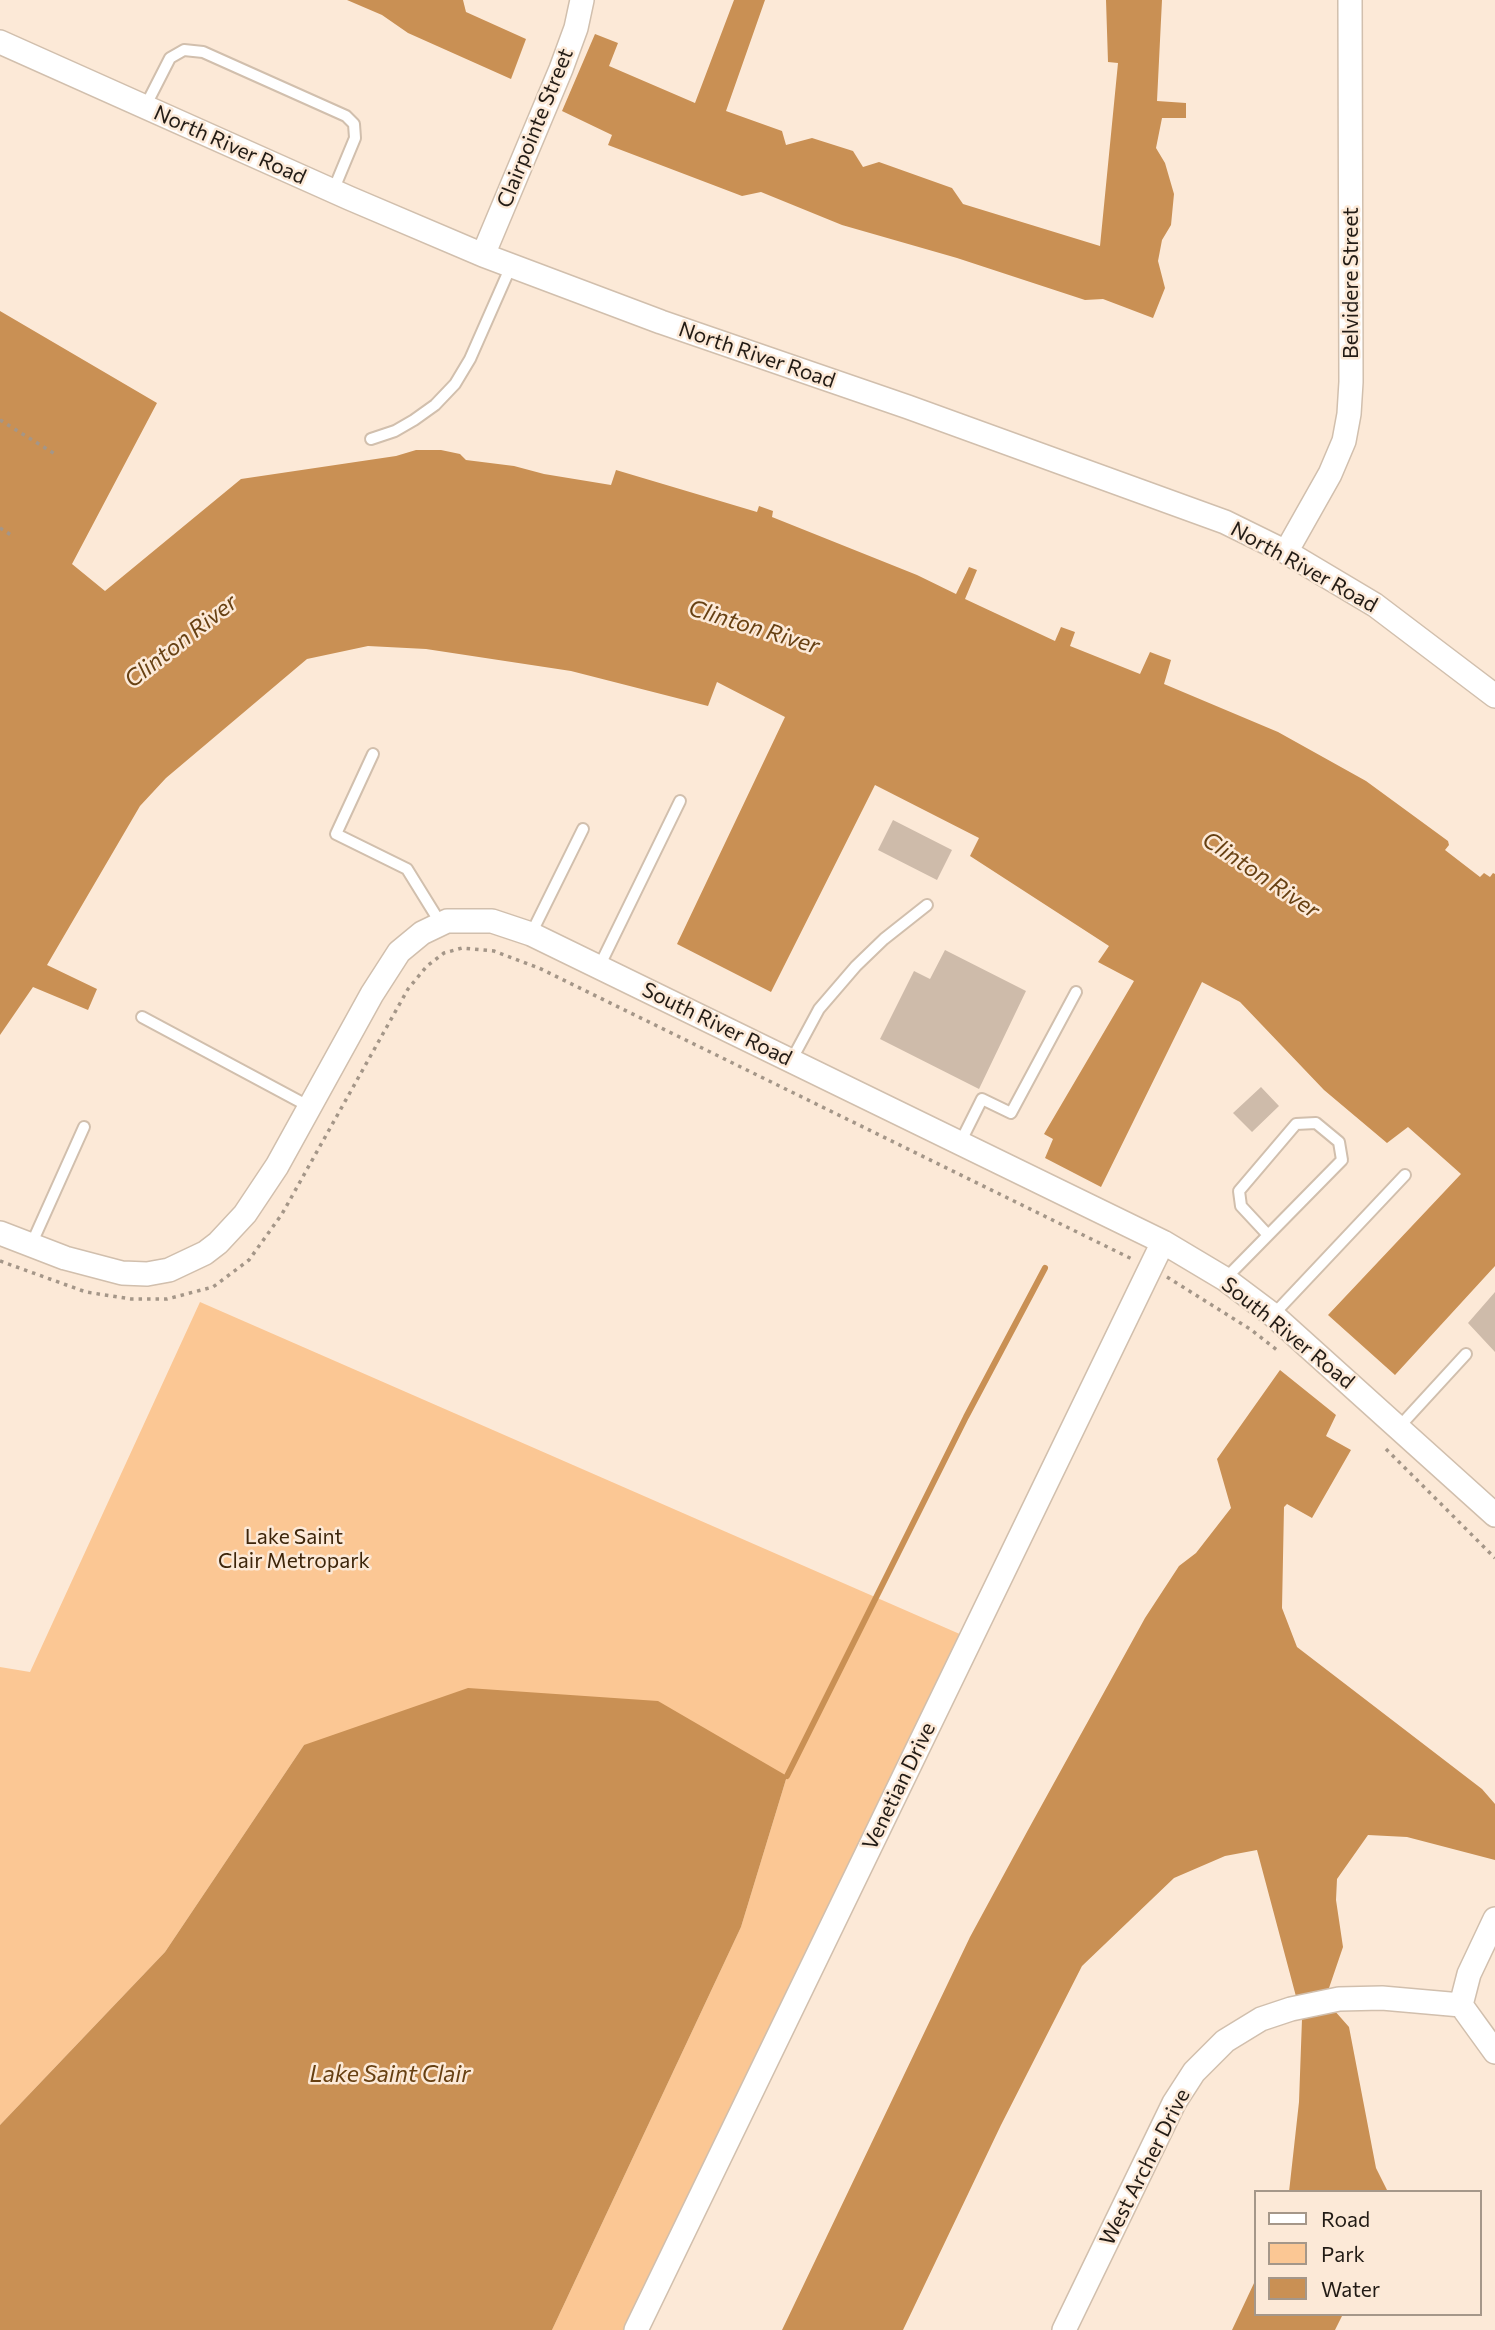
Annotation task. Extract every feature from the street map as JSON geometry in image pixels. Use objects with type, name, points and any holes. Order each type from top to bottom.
[{"type":"street","name":"Clairpointe Street","points":[[482,255],[561,69],[576,28],[582,0]]},
{"type":"street","name":"Belvidere Street","points":[[1286,552],[1330,474],[1345,441],[1349,414],[1352,382],[1350,0]]},
{"type":"street","name":"North River Road","points":[[0,42],[482,255],[661,322],[1225,522],[1286,552],[1374,605],[1491,689]]},
{"type":"street","name":"South River Road","points":[[0,1233],[95,1268],[122,1273],[147,1273],[191,1261],[218,1243],[246,1213],[277,1166],[392,962],[411,940],[441,924],[463,920],[492,921],[531,934],[1163,1242],[1225,1279],[1273,1315],[1495,1515]]},
{"type":"street","name":"Venetian Drive","points":[[636,2330],[1163,1242]]},
{"type":"street","points":[[1495,1919],[1469,1974],[1461,2005],[1495,2052]]},
{"type":"street","name":"West Archer Drive","points":[[1064,2330],[1174,2103],[1194,2073],[1225,2041],[1261,2019],[1291,2009],[1339,1999],[1382,1998],[1461,2005]]},
{"type":"lane","points":[[145,107],[170,58],[184,50],[203,52],[346,117],[354,124],[355,138],[332,191]]},
{"type":"lane","points":[[371,439],[395,431],[414,420],[435,405],[455,384],[470,359],[511,265]]},
{"type":"lane","points":[[373,754],[336,834],[407,869],[441,924]]},
{"type":"lane","points":[[599,967],[680,801]]},
{"type":"lane","points":[[531,934],[583,828]]},
{"type":"lane","points":[[792,1060],[819,1009],[856,966],[884,939],[927,905]]},
{"type":"lane","points":[[960,1143],[982,1099],[1011,1113],[1076,992]]},
{"type":"lane","points":[[142,1017],[310,1107]]},
{"type":"lane","points":[[1225,1279],[1342,1160],[1339,1142],[1316,1123],[1296,1124],[1238,1191],[1241,1206],[1268,1235]]},
{"type":"lane","points":[[31,1245],[85,1127]]},
{"type":"lane","points":[[1273,1315],[1405,1175]]},
{"type":"lane","points":[[1399,1427],[1466,1354]]},
{"type":"path","points":[[0,421],[55,453]]},
{"type":"path","points":[[0,528],[14,537]]},
{"type":"path","points":[[0,1261],[86,1292],[131,1298],[167,1299],[213,1287],[249,1260],[282,1214],[408,989],[427,966],[443,953],[462,948],[494,951],[539,968],[1112,1247],[1203,1299],[1280,1352]]},
{"type":"path","points":[[1385,1447],[1495,1558]]},
{"type":"green space","name":"Lake Saint Clair Metropark","points":[[200,1302],[962,1635],[629,2330],[552,2330],[741,1927],[787,1776],[304,1745],[165,1952],[0,2125],[0,1667],[30,1672]]},
{"type":"water","points":[[347,0],[463,0],[466,12],[526,39],[511,79],[408,33],[382,15]]},
{"type":"water","points":[[734,0],[765,0],[726,111],[782,131],[786,145],[812,138],[853,151],[863,167],[879,162],[952,188],[963,204],[1100,246],[1118,63],[1108,62],[1106,0],[1162,0],[1157,101],[1186,103],[1186,118],[1162,118],[1156,148],[1165,163],[1174,194],[1171,225],[1162,240],[1158,261],[1165,288],[1153,318],[1103,299],[1085,300],[957,258],[842,225],[761,192],[742,196],[608,145],[612,135],[562,111],[595,34],[618,43],[609,66],[695,103]]},
{"type":"water","name":"Clinton River","points":[[0,311],[157,403],[72,564],[105,591],[241,479],[396,456],[416,450],[441,450],[460,454],[466,460],[514,466],[611,485],[616,470],[757,512],[759,506],[773,511],[772,517],[917,575],[956,594],[969,567],[977,570],[965,599],[1055,641],[1061,627],[1075,632],[1070,646],[1140,674],[1150,652],[1171,660],[1164,684],[1278,732],[1366,781],[1448,841],[1449,845],[1445,850],[1480,877],[1484,873],[1490,877],[1495,874],[1495,1266],[1395,1375],[1328,1315],[1461,1174],[1408,1127],[1387,1143],[1324,1090],[1240,1002],[1202,982],[1101,1187],[1045,1158],[1053,1139],[1044,1134],[1134,981],[1098,962],[1109,946],[970,856],[979,838],[875,785],[771,992],[677,944],[785,717],[717,682],[708,706],[571,671],[426,649],[368,646],[307,659],[166,778],[140,806],[47,965],[97,989],[88,1010],[33,987],[0,1035]]},
{"type":"water","points":[[1280,1370],[1336,1415],[1326,1436],[1351,1450],[1312,1518],[1287,1504],[1284,1507],[1282,1608],[1297,1647],[1482,1789],[1495,1804],[1495,1860],[1407,1837],[1368,1835],[1337,1879],[1336,1900],[1343,1947],[1329,1988],[1334,2010],[1349,2027],[1376,2168],[1387,2190],[1289,2190],[1299,2102],[1302,2019],[1257,1850],[1225,1856],[1174,1878],[1082,1966],[1001,2125],[903,2330],[782,2330],[970,1937],[1028,1830],[1145,1618],[1179,1566],[1196,1553],[1231,1508],[1217,1459]]},
{"type":"water","name":"Lake Saint Clair","points":[[468,1688],[658,1701],[787,1776],[741,1927],[552,2330],[0,2330],[0,2125],[165,1952],[304,1745]]},
{"type":"water","points":[[1254,2283],[1254,2316],[1342,2316],[1335,2330],[1232,2330]]},
{"type":"building","points":[[893,820],[952,850],[937,880],[878,850]]},
{"type":"building","points":[[945,950],[1026,991],[979,1089],[880,1039],[914,971],[930,979]]},
{"type":"building","points":[[1261,1087],[1279,1106],[1252,1132],[1233,1113]]},
{"type":"building","points":[[1495,1292],[1495,1352],[1468,1323]]},
{"type":"waterway","points":[[787,1776],[966,1417],[1045,1268]]}]
